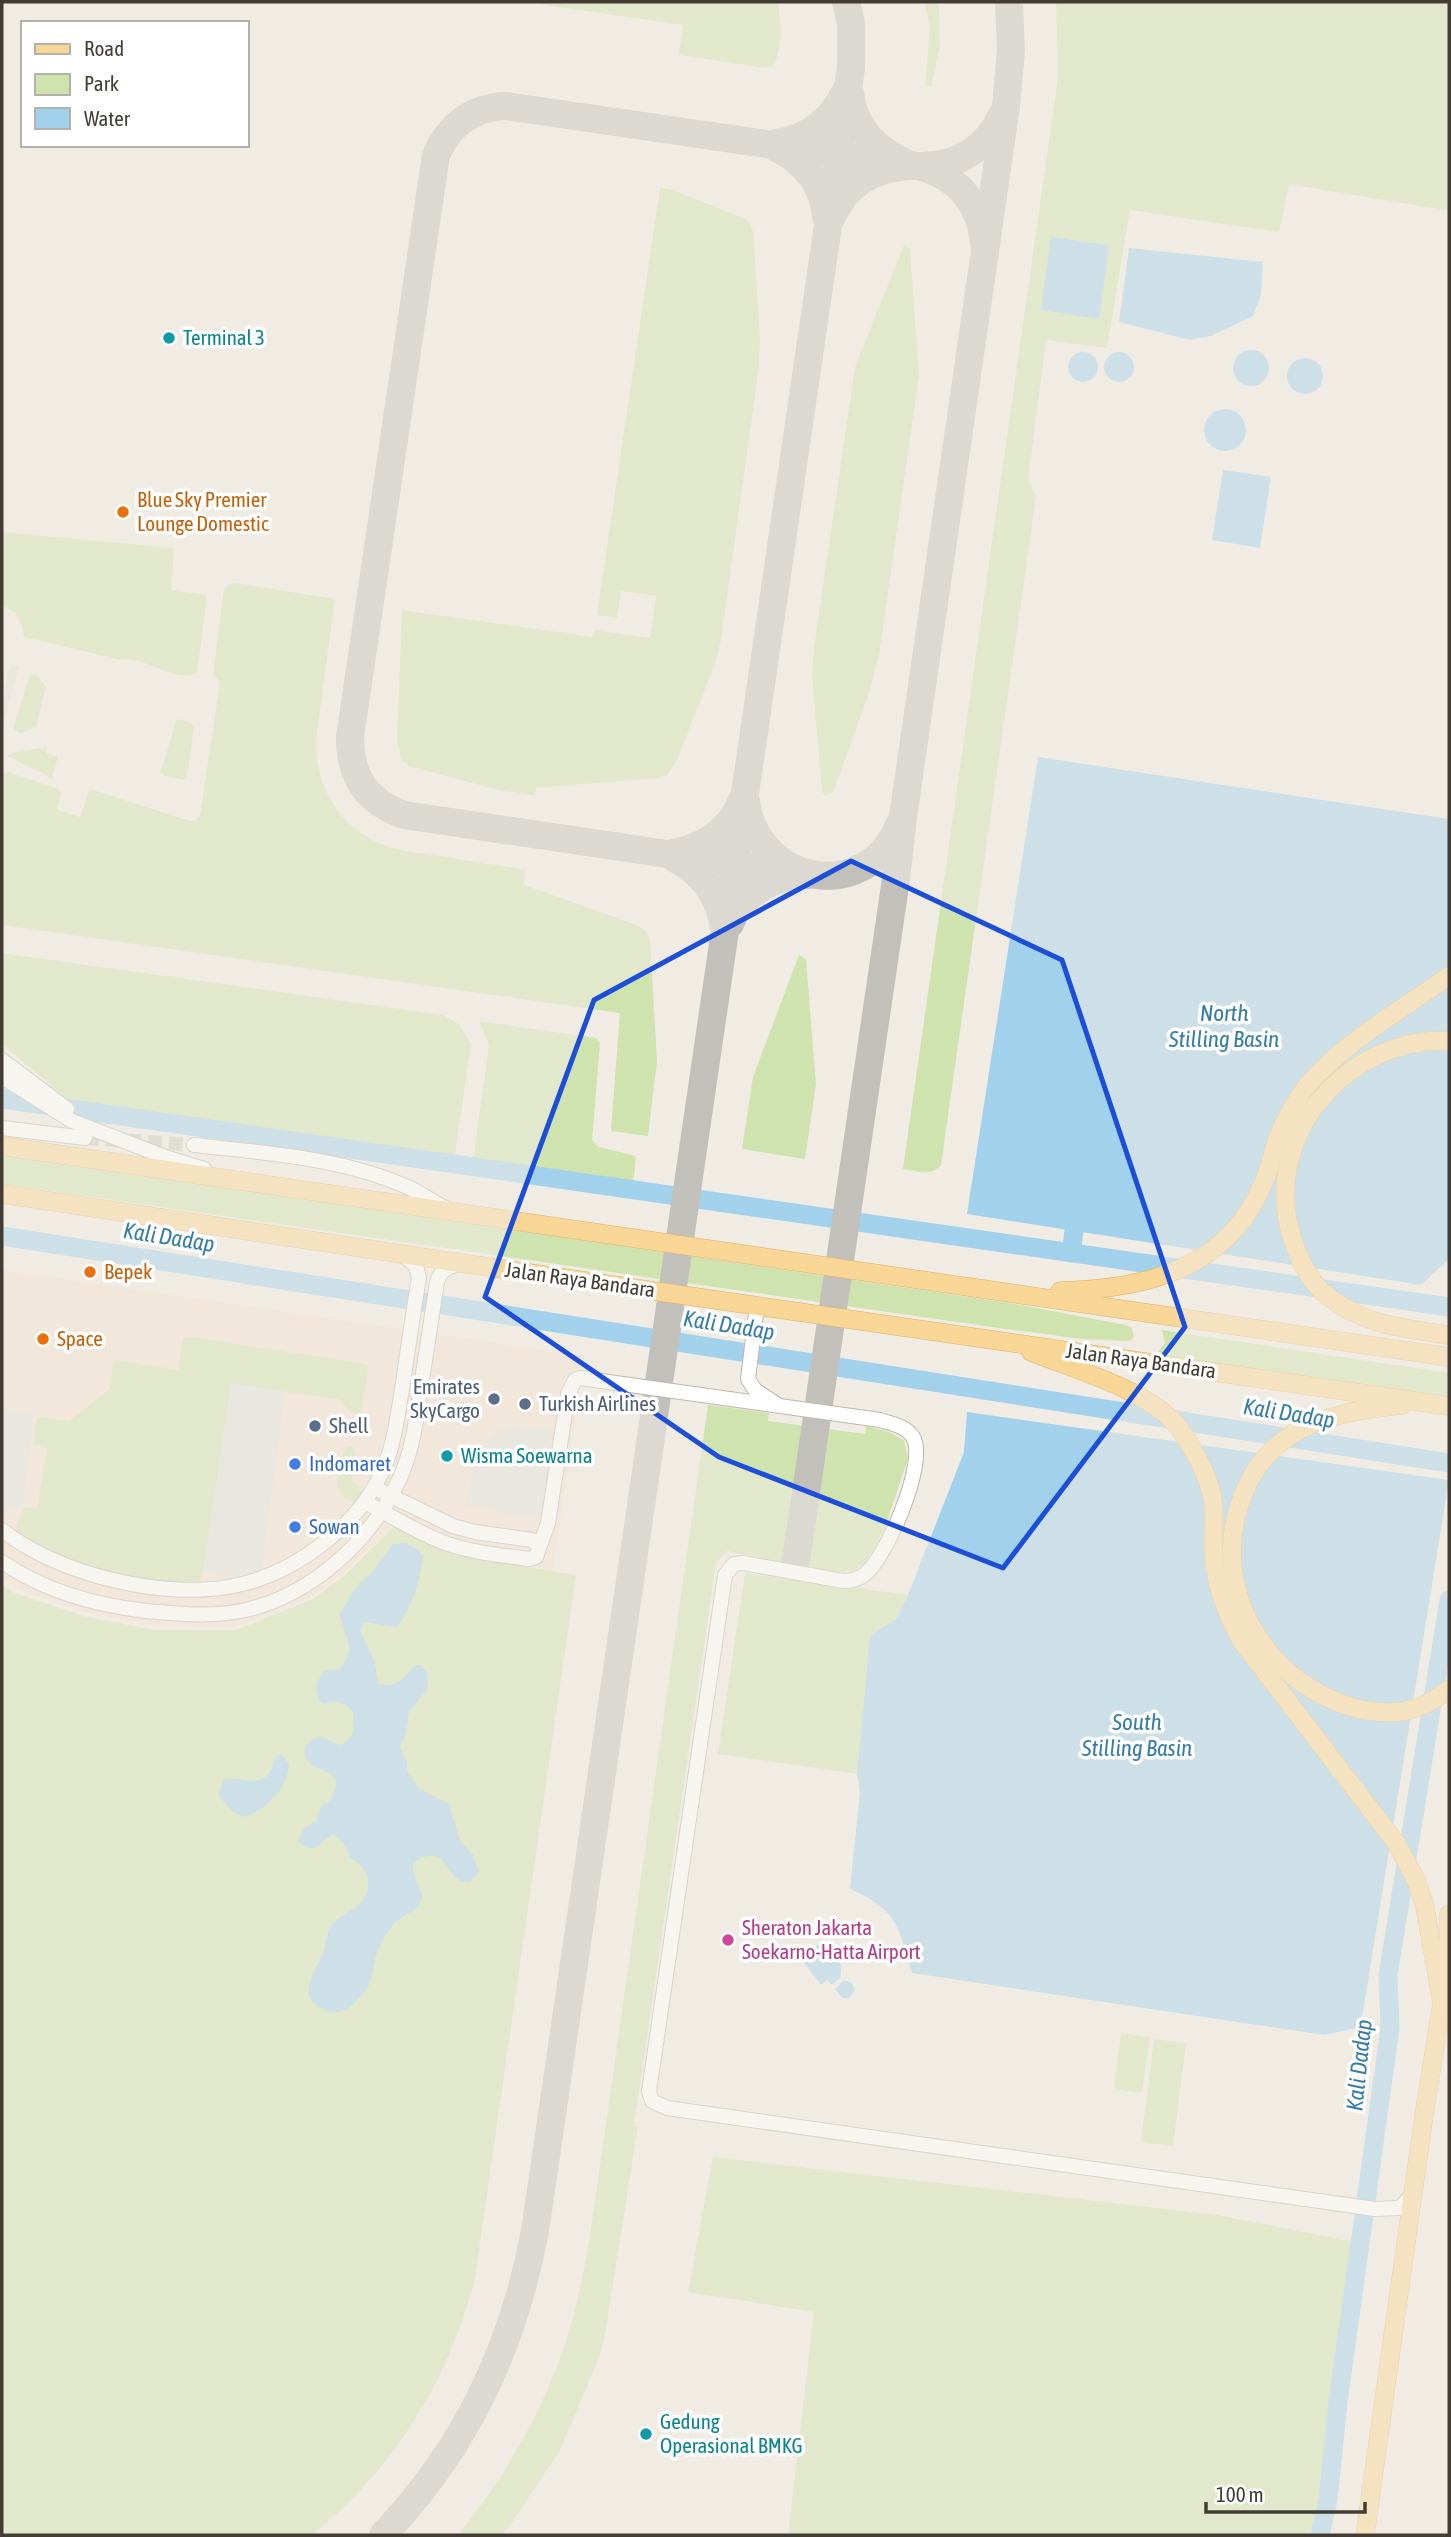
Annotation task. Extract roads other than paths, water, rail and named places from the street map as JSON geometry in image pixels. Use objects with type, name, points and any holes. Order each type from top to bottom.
[{"type":"main road","points":[[1011,1292],[1108,1288],[1154,1279],[1188,1267],[1227,1238],[1241,1223],[1264,1183],[1283,1124],[1314,1078],[1344,1051],[1449,976]]},
{"type":"main road","points":[[1449,1041],[1417,1043],[1391,1049],[1340,1077],[1311,1110],[1301,1126],[1288,1166],[1286,1204],[1288,1227],[1294,1244],[1304,1267],[1324,1293],[1353,1312],[1381,1325],[1449,1335]]},
{"type":"main road","points":[[2,1146],[1449,1357]]},
{"type":"main road","name":"Jalan Raya Bandara","points":[[2,1194],[1442,1405]]},
{"type":"main road","points":[[1005,1341],[1138,1395],[1161,1409],[1177,1424],[1209,1482],[1213,1501],[1216,1576],[1221,1597],[1240,1639],[1397,1844],[1416,1880],[1425,1907],[1442,2003]]},
{"type":"main road","points":[[1442,1405],[1351,1413],[1301,1430],[1270,1452],[1252,1479],[1238,1510],[1231,1546],[1231,1564],[1247,1620],[1264,1647],[1285,1671],[1308,1688],[1336,1702],[1372,1712],[1392,1712],[1432,1703],[1449,1689]]},
{"type":"main road","points":[[1365,2535],[1412,2195],[1449,1960],[1449,1914]]},
{"type":"street","points":[[2,1060],[56,1102],[133,1145]]},
{"type":"street","points":[[2,1077],[72,1121],[133,1145],[243,1181]]},
{"type":"street","points":[[2,1128],[85,1138]]},
{"type":"street","points":[[194,1145],[342,1166],[412,1189],[449,1211]]},
{"type":"street","points":[[2,1530],[26,1548],[98,1577],[178,1588],[238,1585],[268,1575],[295,1561],[336,1533],[359,1511],[374,1487],[388,1457],[396,1428],[419,1278],[416,1266],[402,1254]]},
{"type":"street","points":[[2,1562],[39,1583],[94,1602],[175,1614],[227,1613],[262,1605],[311,1580],[338,1561],[359,1541],[382,1511],[406,1463],[415,1431],[437,1282],[446,1268],[461,1263]]},
{"type":"street","points":[[757,1306],[748,1379],[755,1390],[786,1407]]},
{"type":"street","points":[[365,1502],[423,1534],[466,1549],[529,1559],[538,1554],[538,1545],[548,1522],[568,1394],[575,1380],[594,1379],[880,1420],[901,1427],[913,1437],[916,1458],[901,1515],[877,1560],[865,1575],[851,1581],[843,1581],[743,1563],[734,1564],[725,1575],[649,2091],[652,2101],[667,2108],[1375,2209],[1400,2208],[1412,2195]]},
{"type":"street","points":[[374,1487],[453,1526],[532,1540],[538,1545]]},
{"type":"water","points":[[1051,237],[1109,245],[1099,319],[1041,310]]},
{"type":"water","points":[[1129,248],[1263,262],[1261,295],[1253,316],[1211,336],[1190,340],[1119,322]]},
{"type":"water","points":[[1251,350],[1264,355],[1269,368],[1264,381],[1251,386],[1238,381],[1233,368],[1238,355]]},
{"type":"water","points":[[1083,352],[1094,356],[1098,367],[1094,378],[1083,382],[1072,378],[1068,367],[1072,356]]},
{"type":"water","points":[[1119,352],[1130,356],[1134,367],[1130,378],[1119,382],[1108,378],[1104,367],[1108,356]]},
{"type":"water","points":[[1305,358],[1318,363],[1323,376],[1318,389],[1305,394],[1292,389],[1287,376],[1292,363]]},
{"type":"water","points":[[1225,409],[1240,415],[1246,430],[1240,445],[1225,451],[1210,445],[1204,430],[1210,415]]},
{"type":"water","points":[[1223,470],[1271,477],[1260,548],[1212,540]]},
{"type":"water","name":"North Stilling Basin","points":[[1038,757],[1449,819],[1449,1259],[1421,1285],[967,1214]]},
{"type":"water","name":"South Stilling Basin","points":[[967,1412],[1449,1480],[1363,2012],[1357,2028],[1324,2035],[912,1973],[894,1921],[878,1904],[850,1889],[860,1792],[857,1774],[870,1636],[896,1619],[908,1595],[964,1452]]},
{"type":"water","points":[[405,1543],[423,1556],[412,1601],[398,1626],[366,1622],[362,1625],[361,1633],[374,1660],[378,1683],[395,1684],[415,1665],[421,1665],[428,1674],[427,1690],[409,1712],[405,1736],[400,1747],[407,1762],[407,1772],[419,1789],[449,1804],[460,1841],[473,1854],[479,1872],[470,1882],[462,1881],[436,1856],[420,1859],[415,1863],[414,1874],[422,1898],[418,1907],[396,1922],[387,1933],[376,1955],[369,1985],[363,1993],[346,2009],[330,2012],[311,2000],[309,1985],[330,1928],[339,1918],[361,1903],[367,1892],[368,1881],[363,1868],[350,1858],[344,1844],[333,1835],[313,1848],[298,1841],[304,1828],[316,1821],[322,1805],[329,1802],[336,1783],[334,1777],[309,1762],[305,1749],[309,1742],[316,1738],[324,1738],[340,1745],[351,1736],[353,1712],[340,1703],[324,1704],[319,1701],[316,1684],[324,1671],[339,1669],[348,1654],[348,1642],[340,1613],[359,1583],[370,1575],[393,1544]]},
{"type":"water","points":[[281,1754],[289,1764],[288,1773],[275,1797],[261,1809],[244,1817],[226,1805],[218,1794],[224,1779],[260,1780],[269,1773],[277,1756]]},
{"type":"water","points":[[818,1945],[833,1952],[841,1966],[840,1978],[832,1985],[827,1980],[821,1985],[804,1963],[812,1958],[809,1953]]},
{"type":"water","points":[[844,1980],[852,1983],[855,1990],[849,1998],[842,1998],[835,1989]]},
{"type":"waterway","name":"Kali Dadap","points":[[2,1099],[1449,1307]]},
{"type":"waterway","name":"Kali Dadap","points":[[1071,1253],[1074,1231]]},
{"type":"waterway","name":"Kali Dadap","points":[[2,1236],[1449,1463]]},
{"type":"waterway","name":"Kali Dadap","points":[[1320,2535],[1328,2500],[1338,2402],[1390,2028],[1388,1975],[1449,1600]]},
{"type":"tunnel","points":[[85,1138],[194,1145]]},
{"type":"place","name":"Terminal 3","points":[[169,338]]},
{"type":"place","name":"Blue Sky Premier Lounge Domestic","points":[[123,512]]},
{"type":"place","name":"Bepek","points":[[90,1272]]},
{"type":"place","name":"Space","points":[[43,1339]]},
{"type":"place","name":"Emirates SkyCargo","points":[[494,1399]]},
{"type":"place","name":"Turkish Airlines","points":[[525,1404]]},
{"type":"place","name":"Shell","points":[[315,1426]]},
{"type":"place","name":"Wisma Soewarna","points":[[447,1456]]},
{"type":"place","name":"Indomaret","points":[[295,1464]]},
{"type":"place","name":"Sowan","points":[[295,1527]]},
{"type":"place","name":"Sheraton Jakarta Soekarno-Hatta Airport","points":[[728,1940]]},
{"type":"place","name":"Gedung Operasional BMKG","points":[[646,2434]]}]
